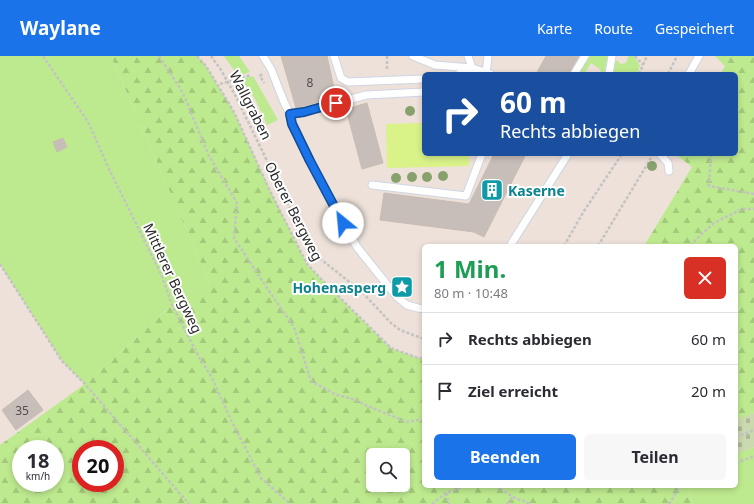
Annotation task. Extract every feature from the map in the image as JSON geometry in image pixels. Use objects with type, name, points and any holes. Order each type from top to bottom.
[{"type":"lane","points":[[263,56],[271,69],[290,114],[292,124],[310,161],[357,248],[397,296],[407,305],[422,308]]},
{"type":"lane","points":[[334,56],[341,78],[348,82],[422,79]]},
{"type":"lane","points":[[413,56],[435,65],[471,71],[468,56]]},
{"type":"lane","points":[[488,56],[488,72]]},
{"type":"lane","points":[[575,72],[585,56]]},
{"type":"lane","points":[[609,72],[612,56]]},
{"type":"lane","points":[[690,72],[699,56]]},
{"type":"lane","points":[[290,114],[304,112],[366,95],[422,92]]},
{"type":"lane","points":[[372,185],[466,196],[481,156]]},
{"type":"lane","points":[[511,244],[567,156]]},
{"type":"lane","points":[[662,156],[668,163],[669,171]]},
{"type":"path","name":"Mittlerer Bergweg","points":[[43,56],[88,122],[109,169],[158,268],[172,305],[198,357],[211,376],[232,422],[261,478],[290,504]]},
{"type":"path","points":[[159,56],[183,93],[208,154],[237,203],[234,238],[266,288],[294,327],[311,381],[337,395],[356,400],[365,406],[407,422],[422,419]]},
{"type":"path","name":"Oberer Bergweg","points":[[197,56],[218,84],[234,112],[269,188],[307,264],[391,348],[418,358],[422,358]]},
{"type":"path","name":"Wallgraben","points":[[211,56],[235,95],[293,214],[318,257],[362,292],[391,323],[400,330],[422,338]]},
{"type":"path","points":[[387,56],[387,81]]},
{"type":"path","points":[[635,56],[643,65]]},
{"type":"path","points":[[640,72],[647,56]]},
{"type":"path","points":[[669,72],[677,56]]},
{"type":"path","points":[[218,84],[252,74]]},
{"type":"path","points":[[565,244],[584,211],[621,156]]},
{"type":"path","points":[[599,244],[652,156]]},
{"type":"path","points":[[711,156],[709,186],[754,194]]},
{"type":"path","points":[[692,244],[714,223],[742,209],[754,209]]},
{"type":"path","points":[[0,264],[62,361],[85,384],[189,504]]},
{"type":"path","points":[[738,436],[754,430]]},
{"type":"path","points":[[738,462],[754,456]]},
{"type":"path","points":[[432,504],[446,493],[460,488]]},
{"type":"path","points":[[499,488],[512,497],[531,504]]},
{"type":"path","points":[[669,504],[679,488]]},
{"type":"path","points":[[446,493],[449,504]]},
{"type":"path","points":[[507,504],[512,497]]},
{"type":"green space","points":[[0,56],[111,56],[210,284],[172,305],[85,384],[62,361],[0,264]]},
{"type":"green space","points":[[111,56],[197,56],[206,66],[234,112],[269,188],[307,264],[391,348],[418,358],[422,358],[422,488],[689,488],[693,504],[0,504],[0,445],[85,384],[172,305],[210,284]]},
{"type":"green space","points":[[224,56],[239,56],[250,72],[238,76]]},
{"type":"green space","points":[[589,56],[608,56],[604,72],[600,72],[601,70],[591,63],[585,72],[580,72]]},
{"type":"green space","points":[[628,56],[634,56],[640,66],[638,72],[613,72],[616,60],[621,64],[627,61]]},
{"type":"green space","points":[[715,56],[754,56],[754,413],[738,419],[738,244],[645,244],[692,167],[678,156],[738,156],[738,72],[722,72],[725,66]]},
{"type":"green space","points":[[253,76],[278,120],[267,125],[255,99],[241,79]]},
{"type":"green space","points":[[422,123],[422,156],[469,156],[469,166],[387,168],[386,124]]},
{"type":"green space","points":[[754,413],[754,447],[738,453],[738,419]]},
{"type":"green space","points":[[754,447],[754,504],[693,504],[689,488],[738,488],[738,453]]},
{"type":"building","points":[[281,56],[327,56],[336,97],[296,108]]},
{"type":"building","points":[[546,56],[579,56],[570,72],[537,72]]},
{"type":"building","points":[[367,103],[383,163],[362,169],[346,109]]},
{"type":"building","points":[[63,138],[67,147],[57,152],[53,142]]},
{"type":"building","points":[[493,156],[525,156],[484,237],[474,232],[380,220],[384,193],[469,204]]},
{"type":"building","points":[[28,390],[43,410],[16,430],[2,410]]},
{"type":"place","name":"Kaserne","points":[[492,190]]},
{"type":"place","name":"Hohenasperg","points":[[402,287]]},
{"type":"route","points":[[336,103],[304,112],[290,114],[292,124],[343,223]]}]
